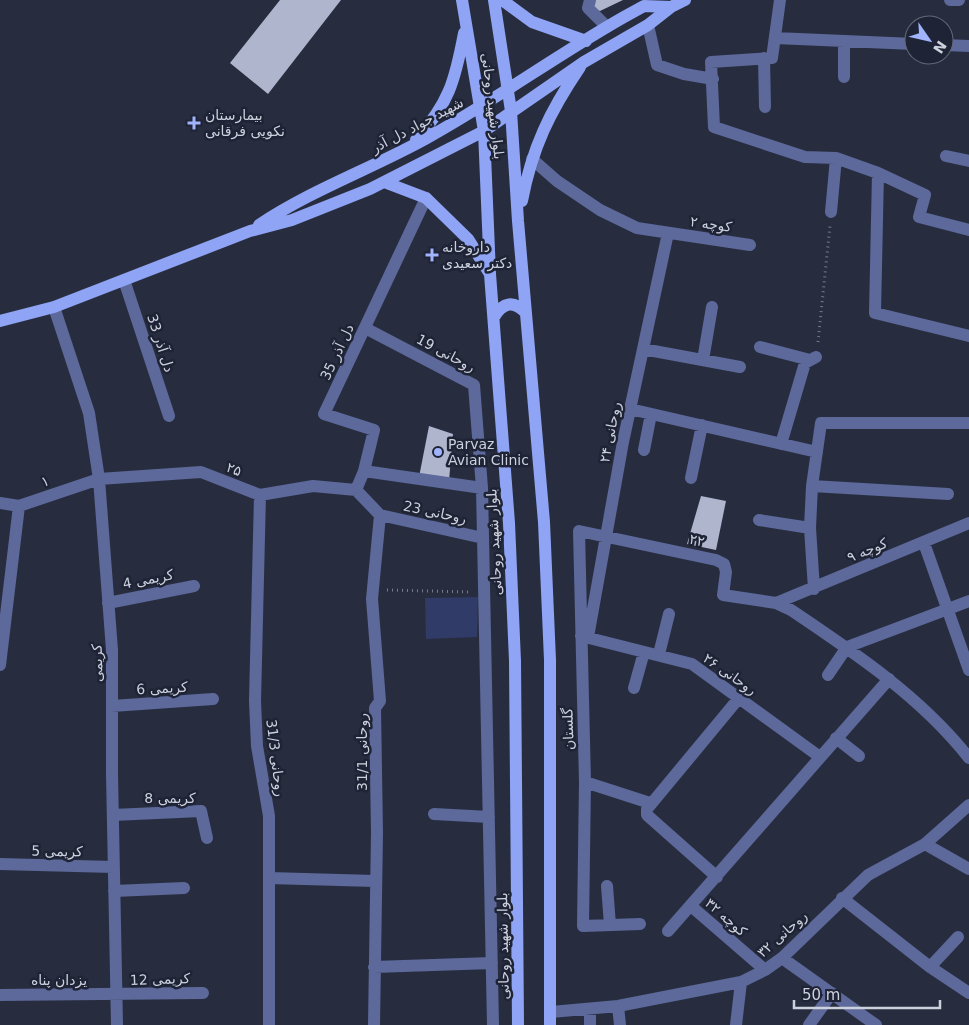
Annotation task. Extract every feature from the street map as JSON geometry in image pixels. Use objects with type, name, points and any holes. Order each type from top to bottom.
[{"type":"main road","name":"بلوار شهید روحانی","points":[[462,0],[484,131],[490,274],[510,523],[515,661],[518,1025]]},
{"type":"main road","name":"بلوار شهید روحانی","points":[[494,0],[509,89],[518,221],[544,522],[550,660],[550,1025]]},
{"type":"main road","points":[[502,0],[532,22],[586,41]]},
{"type":"main road","name":"شهید جواد دل آذر","points":[[0,321],[54,307],[250,231],[292,220],[384,182],[484,131],[584,62],[648,25],[671,7],[685,0]]},
{"type":"main road","name":"شهید جواد دل آذر","points":[[250,231],[286,207],[410,147],[480,108],[586,41],[606,26],[644,6],[671,7]]},
{"type":"main road","points":[[410,147],[432,122],[447,99],[456,75],[466,23]]},
{"type":"main road","points":[[518,221],[532,159],[555,104],[584,62]]},
{"type":"main road","points":[[384,182],[426,198],[468,239],[490,274]]},
{"type":"main road","points":[[494,317],[499,308],[508,304],[519,305],[526,313]]},
{"type":"street","points":[[590,0],[588,8],[606,26]]},
{"type":"street","points":[[780,0],[772,58],[711,62],[714,127],[804,158],[836,158],[878,173],[925,195],[919,217],[969,230]]},
{"type":"street","points":[[950,0],[959,0]]},
{"type":"street","points":[[648,25],[657,65],[684,74],[712,79]]},
{"type":"street","points":[[775,38],[904,44]]},
{"type":"street","points":[[844,41],[844,77]]},
{"type":"street","points":[[954,45],[969,46]]},
{"type":"street","points":[[764,58],[765,107]]},
{"type":"street","points":[[946,156],[969,161]]},
{"type":"street","points":[[831,212],[836,158]]},
{"type":"street","name":"کوچه ۲","points":[[532,159],[558,181],[600,210],[637,228],[750,245]]},
{"type":"street","points":[[878,173],[874,313],[969,336]]},
{"type":"street","name":"دل آذر 35","points":[[356,490],[364,471],[374,430],[324,414],[426,198]]},
{"type":"street","name":"روحانی ۲۴","points":[[584,637],[668,233]]},
{"type":"street","name":"دل آذر 33","points":[[124,280],[169,416]]},
{"type":"street","name":"کریمی","points":[[54,307],[89,413],[99,480],[112,650],[113,867],[117,1025]]},
{"type":"street","points":[[703,360],[712,307]]},
{"type":"street","name":"روحانی 19","points":[[365,328],[474,385],[482,488]]},
{"type":"street","points":[[760,347],[813,359]]},
{"type":"street","points":[[643,348],[740,367]]},
{"type":"street","points":[[781,444],[805,363],[813,359]]},
{"type":"street","points":[[630,409],[817,452]]},
{"type":"street","points":[[644,450],[651,414]]},
{"type":"street","points":[[814,588],[810,528],[812,486],[821,423],[969,423]]},
{"type":"street","points":[[692,478],[702,425]]},
{"type":"street","points":[[364,471],[482,488],[493,1025]]},
{"type":"street","name":"۲۵","points":[[99,480],[201,472],[260,495]]},
{"type":"street","name":"۱","points":[[0,503],[19,506],[99,480]]},
{"type":"street","points":[[260,495],[313,486],[356,490],[380,515]]},
{"type":"street","points":[[812,486],[948,494]]},
{"type":"street","name":"روحانی 31/3","points":[[260,495],[255,702],[257,746],[269,816],[269,1025]]},
{"type":"street","points":[[0,665],[19,506]]},
{"type":"street","name":"روحانی 23","points":[[380,515],[483,538]]},
{"type":"street","name":"روحانی 31/1","points":[[374,1025],[375,881],[378,833],[375,708],[380,701],[372,599],[380,515]]},
{"type":"street","points":[[759,520],[810,528]]},
{"type":"street","name":"کوچه ۹","points":[[776,603],[969,524]]},
{"type":"street","name":"۲۲","points":[[579,531],[716,560],[724,564],[726,572],[723,595],[776,603]]},
{"type":"street","name":"گلستان","points":[[579,531],[584,637],[585,782],[583,926],[610,925]]},
{"type":"street","points":[[924,544],[969,670]]},
{"type":"street","name":"کریمی 4","points":[[108,602],[194,586]]},
{"type":"street","points":[[828,674],[847,647],[969,601]]},
{"type":"street","points":[[776,603],[791,610],[847,647],[889,679],[954,738],[969,758]]},
{"type":"street","points":[[659,654],[669,614]]},
{"type":"street","name":"روحانی ۲۶","points":[[584,637],[659,654],[692,664],[820,757]]},
{"type":"street","points":[[634,688],[644,652]]},
{"type":"street","points":[[668,931],[889,679]]},
{"type":"street","points":[[717,877],[647,815],[650,803],[739,698]]},
{"type":"street","name":"کریمی 6","points":[[112,706],[214,700]]},
{"type":"street","points":[[836,738],[859,756]]},
{"type":"street","points":[[585,782],[650,803]]},
{"type":"street","name":"روحانی ۳۲","points":[[550,1012],[618,1006],[741,982],[765,970],[782,958],[842,898],[868,875],[925,844],[969,805]]},
{"type":"street","name":"کریمی 8","points":[[113,815],[201,811],[207,838]]},
{"type":"street","points":[[434,814],[489,817]]},
{"type":"street","points":[[925,844],[969,869]]},
{"type":"street","name":"کریمی 5","points":[[0,864],[113,867]]},
{"type":"street","points":[[270,878],[375,881]]},
{"type":"street","points":[[607,886],[610,925],[640,924]]},
{"type":"street","points":[[114,891],[184,888]]},
{"type":"street","points":[[842,898],[930,967],[969,993]]},
{"type":"street","name":"کوچه ۳۲","points":[[691,906],[765,970]]},
{"type":"street","points":[[930,967],[958,937]]},
{"type":"street","points":[[782,958],[874,1024]]},
{"type":"street","points":[[374,967],[492,963]]},
{"type":"street","points":[[736,1025],[741,982]]},
{"type":"street","name":"کریمی 12","points":[[117,995],[203,993]]},
{"type":"street","points":[[809,1025],[832,993]]},
{"type":"street","name":"یزدان پناه","points":[[0,995],[117,995]]},
{"type":"street","points":[[618,1006],[620,1025]]},
{"type":"street","points":[[590,1009],[590,1025]]},
{"type":"path","points":[[813,359],[831,212]]},
{"type":"path","points":[[373,589],[484,593]]},
{"type":"shaded area","points":[[478,597],[477,637],[426,639],[425,598]]},
{"type":"building","points":[[280,0],[341,0],[268,94],[230,63]]},
{"type":"building","points":[[595,0],[623,0],[600,11],[593,9]]},
{"type":"building","name":"Parvaz Avian Clinic","points":[[429,426],[453,434],[449,481],[419,477]]},
{"type":"building","points":[[701,496],[726,501],[716,550],[687,544]]},
{"type":"place","name":"بیمارستان نکویی فرقانی","points":[[194,123]]},
{"type":"place","name":"داروخانه دکتر سعیدی","points":[[432,255]]},
{"type":"place","name":"Parvaz Avian Clinic","points":[[438,452]]}]
